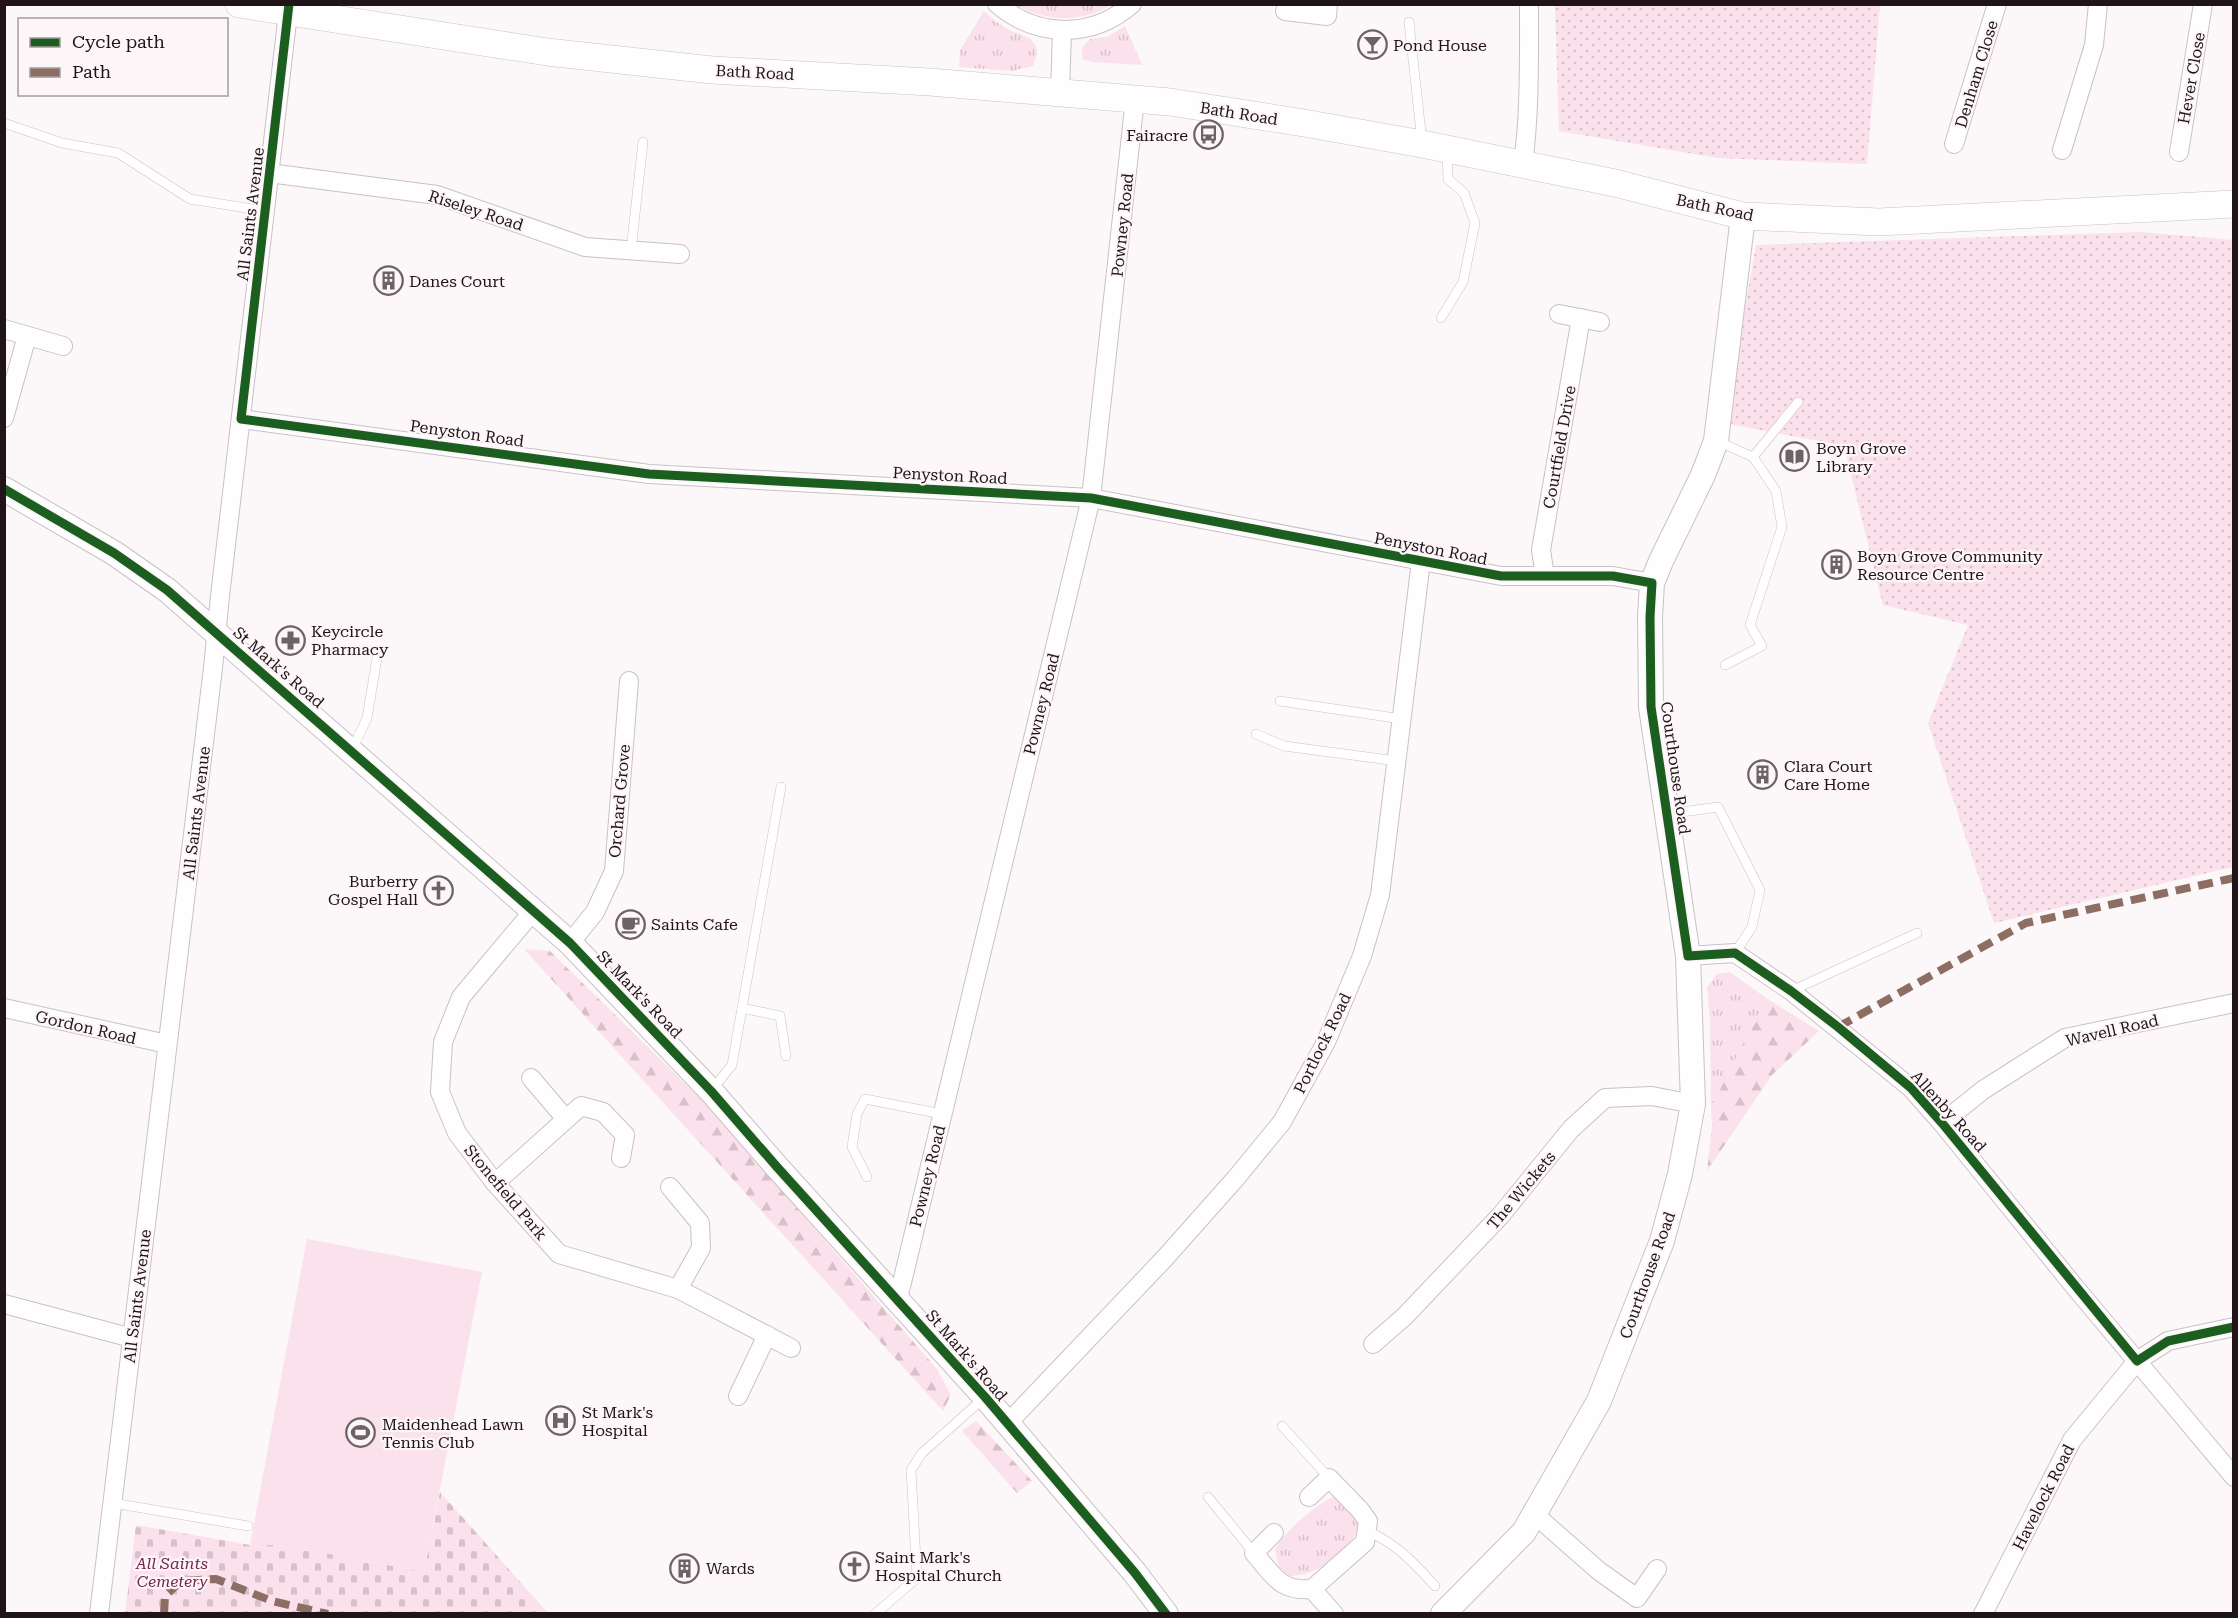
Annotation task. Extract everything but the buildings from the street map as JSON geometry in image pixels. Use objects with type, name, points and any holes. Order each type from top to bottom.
[{"type":"main road","name":"Bath Road","points":[[239,4],[289,9],[547,52],[712,70],[930,82],[1170,102],[1435,147],[1615,183],[1743,216],[1880,222],[2234,204]]},
{"type":"street","points":[[997,4],[1016,18],[1036,27],[1062,32],[1104,22],[1122,13],[1132,4]]},
{"type":"street","points":[[1285,11],[1327,16],[1328,4]]},
{"type":"street","points":[[1523,165],[1527,138],[1529,4]]},
{"type":"street","name":"Denham Close","points":[[1954,144],[1997,4]]},
{"type":"street","points":[[2062,150],[2094,45],[2098,4]]},
{"type":"street","name":"Hever Close","points":[[2179,152],[2203,4]]},
{"type":"street","name":"All Saints Avenue","points":[[99,1614],[289,9]]},
{"type":"street","points":[[1060,93],[1062,32]]},
{"type":"street","name":"Powney Road","points":[[898,1299],[1091,498],[1135,99]]},
{"type":"street","name":"Riseley Road","points":[[269,173],[437,195],[585,247],[680,254]]},
{"type":"street","name":"Courthouse Road","points":[[1443,1614],[1524,1532],[1599,1401],[1662,1241],[1680,1174],[1693,1104],[1688,956],[1651,707],[1652,583],[1703,475],[1716,441],[1743,216]]},
{"type":"street","points":[[1559,314],[1600,322]]},
{"type":"street","name":"Courtfield Drive","points":[[1545,576],[1540,550],[1581,318]]},
{"type":"street","points":[[4,329],[63,345]]},
{"type":"street","points":[[4,418],[27,336]]},
{"type":"street","name":"Penyston Road","points":[[241,419],[649,474],[1091,498],[1501,576],[1613,576],[1652,583]]},
{"type":"street","name":"St Mark's Road","points":[[4,489],[114,553],[167,590],[570,943],[711,1091],[898,1299],[1135,1573],[1166,1614]]},
{"type":"street","name":"Portlock Road","points":[[1007,1424],[1164,1259],[1236,1178],[1282,1122],[1326,1042],[1362,956],[1380,895],[1421,561]]},
{"type":"street","name":"Orchard Grove","points":[[570,943],[595,912],[614,871],[629,681]]},
{"type":"street","name":"Stonefield Park","points":[[534,910],[460,997],[443,1042],[440,1092],[457,1133],[495,1183],[559,1254],[678,1289],[791,1348]]},
{"type":"street","points":[[1688,956],[1735,953]]},
{"type":"street","name":"Allenby Road","points":[[1735,953],[1791,991],[1911,1088],[2234,1477]]},
{"type":"street","name":"Wavell Road","points":[[1942,1123],[1983,1090],[2065,1038],[2234,1003]]},
{"type":"street","name":"Gordon Road","points":[[4,1008],[167,1044]]},
{"type":"street","points":[[531,1078],[565,1118]]},
{"type":"street","name":"The Wickets","points":[[1373,1344],[1405,1316],[1501,1215],[1571,1129],[1605,1098],[1652,1096],[1693,1104]]},
{"type":"street","points":[[495,1183],[581,1106],[603,1112],[625,1135],[621,1158]]},
{"type":"street","points":[[670,1187],[700,1224],[701,1248],[678,1289]]},
{"type":"street","points":[[4,1304],[132,1338]]},
{"type":"street","name":"Havelock Road","points":[[1983,1614],[2072,1440],[2137,1361],[2168,1341],[2234,1327]]},
{"type":"street","points":[[738,1396],[767,1335]]},
{"type":"street","points":[[1274,1533],[1254,1553],[1283,1585],[1300,1590],[1312,1589],[1365,1542],[1368,1521],[1329,1478],[1309,1497]]},
{"type":"street","points":[[1534,1514],[1599,1571],[1637,1598],[1657,1569]]},
{"type":"street","points":[[1312,1589],[1334,1614]]},
{"type":"lane","points":[[1408,22],[1435,147],[1448,179],[1464,193],[1475,223],[1463,282],[1441,318]]},
{"type":"lane","points":[[4,123],[62,143],[118,153],[190,199],[265,211]]},
{"type":"lane","points":[[631,250],[643,142]]},
{"type":"lane","points":[[1753,457],[1798,402]]},
{"type":"lane","points":[[1716,441],[1753,457],[1776,491],[1782,527],[1750,625],[1762,646],[1725,665]]},
{"type":"lane","points":[[352,750],[367,718],[378,652]]},
{"type":"lane","points":[[1280,701],[1402,720]]},
{"type":"lane","points":[[1256,734],[1284,746],[1397,761]]},
{"type":"lane","points":[[711,1091],[732,1065],[781,788]]},
{"type":"lane","points":[[1667,814],[1718,807],[1760,890],[1752,927],[1735,953]]},
{"type":"lane","points":[[1791,991],[1917,933]]},
{"type":"lane","points":[[742,1008],[780,1016],[786,1056]]},
{"type":"lane","points":[[867,1177],[852,1147],[857,1114],[865,1099],[942,1114]]},
{"type":"lane","points":[[875,1614],[917,1578],[911,1470],[922,1453],[985,1397]]},
{"type":"lane","points":[[1282,1426],[1329,1478]]},
{"type":"lane","points":[[1208,1497],[1254,1553]]},
{"type":"lane","points":[[113,1503],[248,1526]]},
{"type":"lane","points":[[1368,1531],[1403,1552],[1435,1586]]},
{"type":"green space","points":[[1015,5],[1111,5],[1087,15],[1063,18],[1039,14]]},
{"type":"green space","points":[[1555,5],[1880,5],[1867,164],[1718,158],[1559,131]]},
{"type":"green space","points":[[984,11],[1002,26],[1034,43],[1036,56],[1033,66],[1011,71],[959,67],[960,50]]},
{"type":"green space","points":[[1125,26],[1142,65],[1092,62],[1082,59],[1082,48],[1090,39],[1107,37]]},
{"type":"green space","points":[[2141,232],[2233,240],[2233,867],[1994,923],[1928,723],[1968,625],[1883,605],[1844,446],[1725,423],[1756,245]]},
{"type":"green space","points":[[524,949],[550,951],[706,1104],[937,1369],[951,1395],[943,1411]]},
{"type":"green space","points":[[1730,972],[1766,998],[1711,1108],[1710,1020],[1707,987],[1717,974]]},
{"type":"green space","points":[[1766,998],[1819,1031],[1772,1075],[1707,1171],[1712,1127],[1711,1108]]},
{"type":"green space","name":"Maidenhead Lawn Tennis Club","points":[[307,1239],[482,1272],[424,1572],[284,1545],[250,1545]]},
{"type":"green space","points":[[976,1421],[1032,1481],[1017,1493],[962,1431]]},
{"type":"green space","name":"All Saints Cemetery","points":[[440,1492],[548,1613],[125,1614],[136,1525],[250,1545],[284,1545],[424,1572]]},
{"type":"green space","points":[[1333,1497],[1349,1507],[1356,1517],[1358,1523],[1353,1539],[1321,1567],[1290,1576],[1279,1568],[1275,1550],[1285,1535],[1300,1520]]},
{"type":"marked path","points":[[1838,1027],[2026,923],[2234,878]]},
{"type":"marked path","points":[[164,1614],[165,1596],[181,1581],[216,1579],[272,1601],[328,1614]]},
{"type":"cycle path","points":[[289,4],[241,419],[649,474],[1091,498],[1501,576],[1613,576],[1652,583],[1651,707],[1688,956],[1735,953],[1791,991],[1838,1027],[1911,1088],[2137,1361],[2168,1341],[2234,1327]]},
{"type":"cycle path","points":[[4,489],[114,553],[167,590],[570,943],[711,1091],[985,1397],[1135,1573],[1166,1614]]},
{"type":"place","name":"Pond House","points":[[1372,45]]},
{"type":"place","name":"Fairacre","points":[[1209,135]]},
{"type":"place","name":"Danes Court","points":[[388,281]]},
{"type":"place","name":"Boyn Grove Library","points":[[1795,457]]},
{"type":"place","name":"Boyn Grove Community Resource Centre","points":[[1836,565]]},
{"type":"place","name":"Keycircle Pharmacy","points":[[290,640]]},
{"type":"place","name":"Clara Court Care Home","points":[[1763,775]]},
{"type":"place","name":"Burberry Gospel Hall","points":[[439,890]]},
{"type":"place","name":"Saints Cafe","points":[[630,924]]},
{"type":"place","name":"St Mark's Hospital","points":[[561,1421]]},
{"type":"place","name":"Maidenhead Lawn Tennis Club","points":[[361,1433]]},
{"type":"place","name":"Saint Mark's Hospital Church","points":[[854,1566]]},
{"type":"place","name":"Wards","points":[[685,1568]]}]
